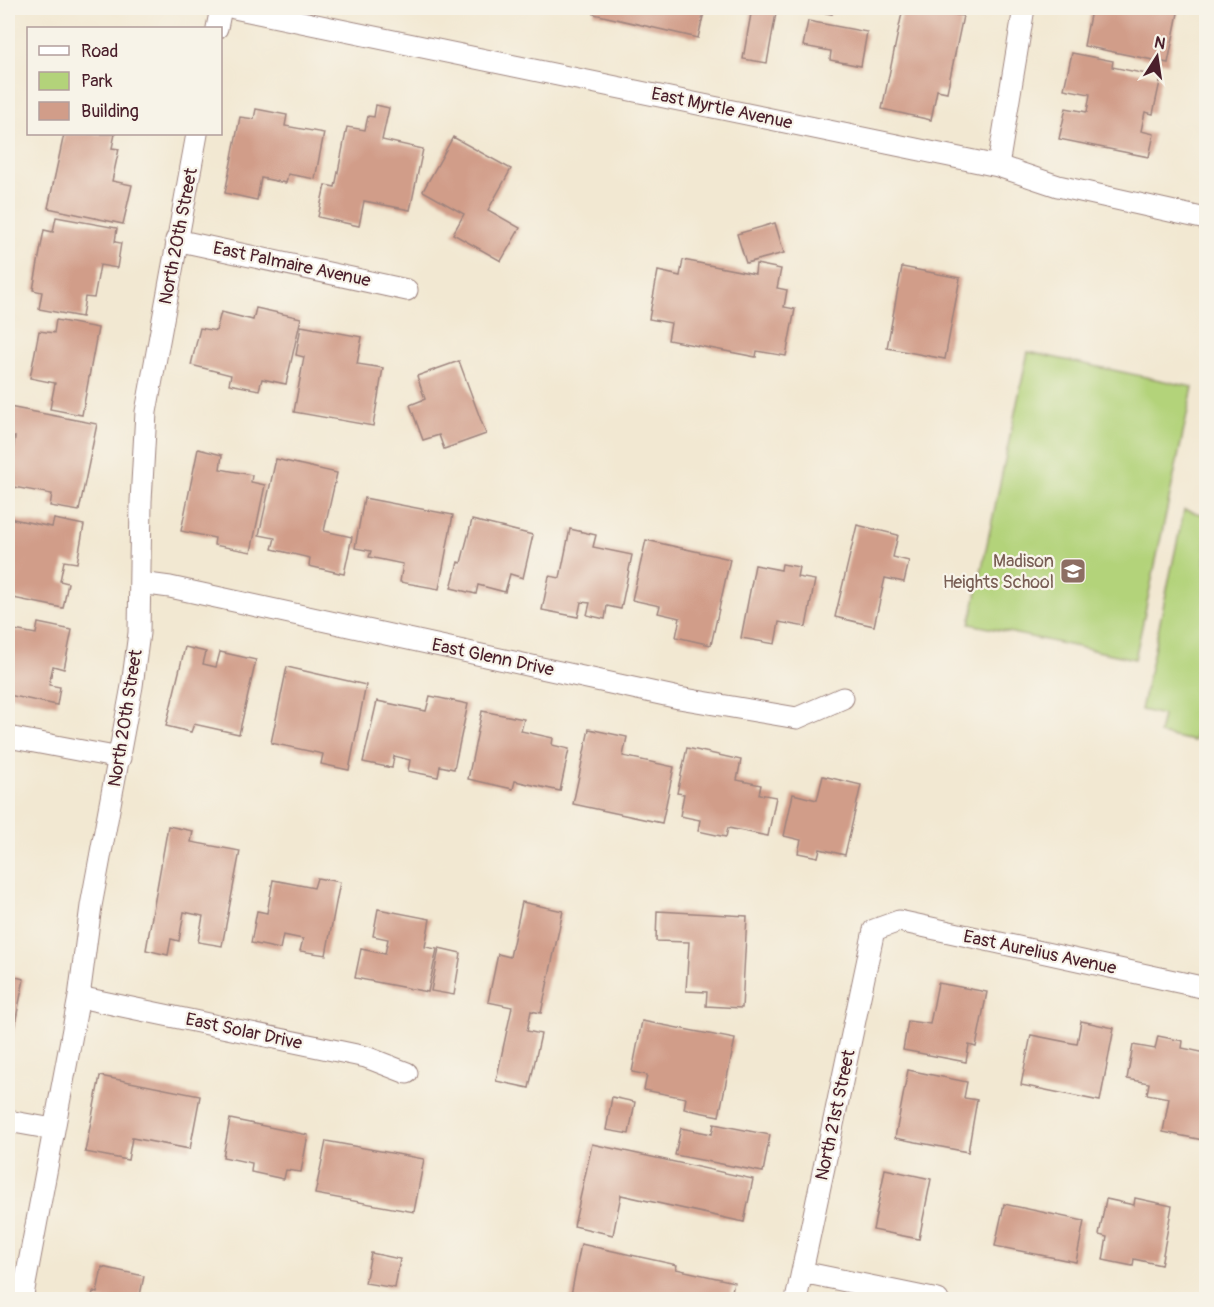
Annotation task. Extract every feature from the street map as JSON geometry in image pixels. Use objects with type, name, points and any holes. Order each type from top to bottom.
[{"type":"street","points":[[217,27],[221,8]]},
{"type":"street","name":"East Myrtle Avenue","points":[[234,8],[998,165],[1058,186],[1206,219]]},
{"type":"street","points":[[998,165],[1024,8]]},
{"type":"street","name":"North 20th Street","points":[[22,1299],[79,997],[91,906],[120,758],[139,633],[141,501],[146,412],[197,135]]},
{"type":"street","name":"East Palmaire Avenue","points":[[176,240],[407,290]]},
{"type":"street","name":"East Glenn Drive","points":[[140,583],[170,587],[679,698],[797,718],[843,698]]},
{"type":"street","points":[[8,736],[120,758]]},
{"type":"street","name":"East Aurelius Avenue","points":[[874,930],[899,921],[1206,988]]},
{"type":"street","name":"North 21st Street","points":[[796,1299],[874,930]]},
{"type":"street","name":"East Solar Drive","points":[[79,997],[366,1057],[407,1073]]},
{"type":"street","points":[[8,1120],[53,1129]]},
{"type":"street","points":[[802,1272],[938,1299]]},
{"type":"green space","points":[[1028,352],[1193,387],[1135,659],[970,624]]},
{"type":"green space","points":[[1184,510],[1206,515],[1206,724],[1198,722],[1194,741],[1159,734],[1163,715],[1141,710]]},
{"type":"building","points":[[595,8],[705,8],[698,38],[594,14]]},
{"type":"building","points":[[752,8],[776,13],[767,63],[743,59]]},
{"type":"building","points":[[800,8],[833,8],[832,14]]},
{"type":"building","points":[[903,8],[923,8],[963,16],[947,92],[937,90],[931,120],[882,109]]},
{"type":"building","points":[[1108,8],[1179,8],[1168,63],[1084,46],[1091,10],[1107,12]]},
{"type":"building","points":[[808,21],[867,32],[861,66],[830,60],[831,51],[803,46]]},
{"type":"building","points":[[1072,53],[1113,61],[1112,67],[1161,77],[1153,114],[1145,112],[1141,131],[1154,134],[1149,157],[1059,139],[1066,108],[1087,112],[1090,94],[1064,89]]},
{"type":"building","points":[[376,105],[389,108],[382,140],[423,149],[410,210],[364,201],[359,226],[318,217],[325,185],[335,187],[347,127],[365,130],[368,116],[374,117]]},
{"type":"building","points":[[256,109],[287,115],[285,126],[324,133],[315,179],[288,174],[286,183],[261,178],[257,200],[225,193],[240,117],[254,119]]},
{"type":"building","points":[[64,135],[115,135],[112,148],[119,149],[112,181],[132,185],[123,224],[48,208]]},
{"type":"building","points":[[453,137],[511,169],[488,210],[520,228],[501,261],[453,234],[464,214],[423,191]]},
{"type":"building","points":[[56,217],[117,228],[115,242],[121,243],[117,268],[100,265],[94,298],[85,297],[82,317],[39,309],[42,292],[33,290],[44,230],[53,232]]},
{"type":"building","points":[[775,223],[784,253],[746,263],[737,234]]},
{"type":"building","points":[[683,260],[755,274],[756,264],[781,269],[777,288],[787,290],[784,307],[795,309],[786,356],[757,351],[756,357],[668,340],[671,323],[649,319],[658,271],[680,276]]},
{"type":"building","points":[[902,267],[960,278],[945,359],[887,348]]},
{"type":"building","points":[[256,308],[301,318],[286,384],[262,379],[259,390],[229,384],[231,375],[191,365],[200,328],[216,331],[221,312],[253,320]]},
{"type":"building","points":[[56,320],[98,328],[82,415],[50,409],[55,383],[30,378],[39,331],[54,333]]},
{"type":"building","points":[[301,326],[362,337],[357,364],[383,368],[373,426],[294,412],[304,357],[296,355]]},
{"type":"building","points":[[459,361],[486,434],[444,449],[439,435],[423,440],[410,405],[425,399],[417,376]]},
{"type":"building","points":[[9,407],[97,424],[79,511],[50,506],[52,494],[8,486],[15,437],[8,436]]},
{"type":"building","points":[[198,449],[222,455],[220,469],[252,475],[251,482],[265,485],[251,552],[214,545],[215,538],[181,531]]},
{"type":"building","points":[[276,459],[337,473],[324,531],[352,537],[344,574],[309,566],[310,558],[272,549],[275,538],[259,535]]},
{"type":"building","points":[[364,498],[453,515],[439,589],[400,582],[403,564],[369,557],[371,551],[355,548]]},
{"type":"building","points":[[8,518],[52,527],[54,519],[84,525],[77,563],[64,561],[60,581],[68,583],[63,608],[8,597]]},
{"type":"building","points":[[472,520],[533,535],[523,578],[510,574],[505,592],[478,585],[476,594],[451,588],[458,562],[461,563]]},
{"type":"building","points":[[857,525],[898,535],[893,557],[909,561],[904,582],[885,578],[874,626],[835,617]]},
{"type":"building","points":[[570,529],[596,535],[593,547],[632,555],[621,609],[607,606],[605,619],[587,615],[590,603],[581,602],[578,617],[542,610],[549,576],[560,578]]},
{"type":"building","points":[[646,540],[730,559],[711,645],[676,637],[680,618],[658,613],[660,606],[632,600]]},
{"type":"building","points":[[782,564],[799,567],[797,577],[815,580],[806,627],[779,622],[775,644],[741,638],[755,565],[781,570]]},
{"type":"building","points":[[38,623],[72,630],[64,669],[53,666],[49,685],[60,687],[57,705],[8,695],[8,629],[36,634]]},
{"type":"building","points":[[185,647],[206,652],[203,664],[216,667],[220,652],[256,660],[239,734],[194,724],[191,732],[166,726]]},
{"type":"building","points":[[287,667],[366,685],[349,770],[321,764],[323,754],[271,743]]},
{"type":"building","points":[[430,696],[468,704],[454,769],[440,766],[438,777],[408,771],[410,760],[394,756],[392,768],[363,762],[377,701],[426,711]]},
{"type":"building","points":[[482,711],[524,719],[521,731],[553,738],[552,745],[569,749],[560,791],[515,781],[513,789],[468,779]]},
{"type":"building","points":[[589,729],[627,737],[623,756],[674,767],[662,823],[573,804]]},
{"type":"building","points":[[687,748],[741,760],[737,780],[761,785],[759,794],[776,797],[768,836],[728,828],[726,837],[698,831],[700,820],[680,816],[684,794],[677,793]]},
{"type":"building","points":[[823,776],[861,785],[845,855],[820,849],[818,857],[798,853],[801,840],[784,836],[793,794],[817,800]]},
{"type":"building","points":[[168,826],[193,831],[191,842],[240,851],[222,946],[198,942],[203,916],[184,912],[179,941],[171,939],[168,955],[146,950]]},
{"type":"building","points":[[317,878],[340,882],[326,955],[300,951],[303,939],[283,935],[280,949],[251,943],[257,911],[267,913],[273,880],[314,888]]},
{"type":"building","points":[[522,902],[563,911],[541,1013],[531,1011],[527,1031],[541,1034],[529,1088],[496,1081],[512,1007],[488,1002],[498,954],[510,957]]},
{"type":"building","points":[[378,909],[430,919],[425,947],[437,949],[428,992],[355,978],[361,949],[385,954],[388,939],[373,936]]},
{"type":"building","points":[[657,911],[747,916],[742,1008],[706,1006],[707,992],[686,991],[689,942],[656,941]]},
{"type":"building","points":[[439,948],[461,953],[454,995],[431,991]]},
{"type":"building","points":[[8,975],[24,979],[9,1053],[8,1053]]},
{"type":"building","points":[[938,983],[987,992],[976,1047],[969,1045],[966,1062],[903,1050],[908,1021],[930,1024]]},
{"type":"building","points":[[642,1021],[735,1039],[719,1116],[684,1109],[686,1098],[644,1090],[647,1075],[632,1072]]},
{"type":"building","points":[[1081,1021],[1114,1028],[1100,1101],[1021,1085],[1031,1035],[1077,1044]]},
{"type":"building","points":[[1158,1036],[1183,1041],[1182,1048],[1206,1053],[1206,1123],[1203,1140],[1163,1132],[1169,1098],[1147,1094],[1149,1083],[1127,1079],[1133,1045],[1155,1049]]},
{"type":"building","points":[[908,1070],[967,1082],[964,1098],[977,1100],[968,1152],[895,1138]]},
{"type":"building","points":[[100,1076],[200,1096],[190,1149],[132,1138],[128,1160],[85,1152]]},
{"type":"building","points":[[612,1097],[635,1102],[629,1134],[606,1130]]},
{"type":"building","points":[[230,1119],[308,1135],[301,1172],[286,1170],[284,1179],[251,1172],[252,1163],[223,1157]]},
{"type":"building","points":[[714,1124],[770,1135],[763,1172],[675,1155],[681,1128],[712,1134]]},
{"type":"building","points":[[326,1141],[424,1159],[414,1212],[315,1194]]},
{"type":"building","points":[[592,1144],[753,1179],[744,1222],[621,1195],[613,1235],[574,1226]]},
{"type":"building","points":[[885,1169],[931,1179],[919,1239],[873,1230]]},
{"type":"building","points":[[1135,1198],[1172,1206],[1161,1265],[1134,1259],[1133,1266],[1103,1260],[1107,1237],[1099,1235],[1106,1199],[1134,1205]]},
{"type":"building","points":[[1004,1204],[1084,1221],[1076,1262],[995,1246]]},
{"type":"building","points":[[581,1244],[677,1265],[676,1269],[734,1282],[730,1300],[570,1300]]},
{"type":"building","points":[[371,1253],[400,1259],[395,1288],[365,1283]]},
{"type":"building","points":[[102,1267],[144,1276],[139,1300],[91,1300],[93,1292],[97,1293]]},
{"type":"place","name":"Madison Heights School","points":[[1073,571]]}]
